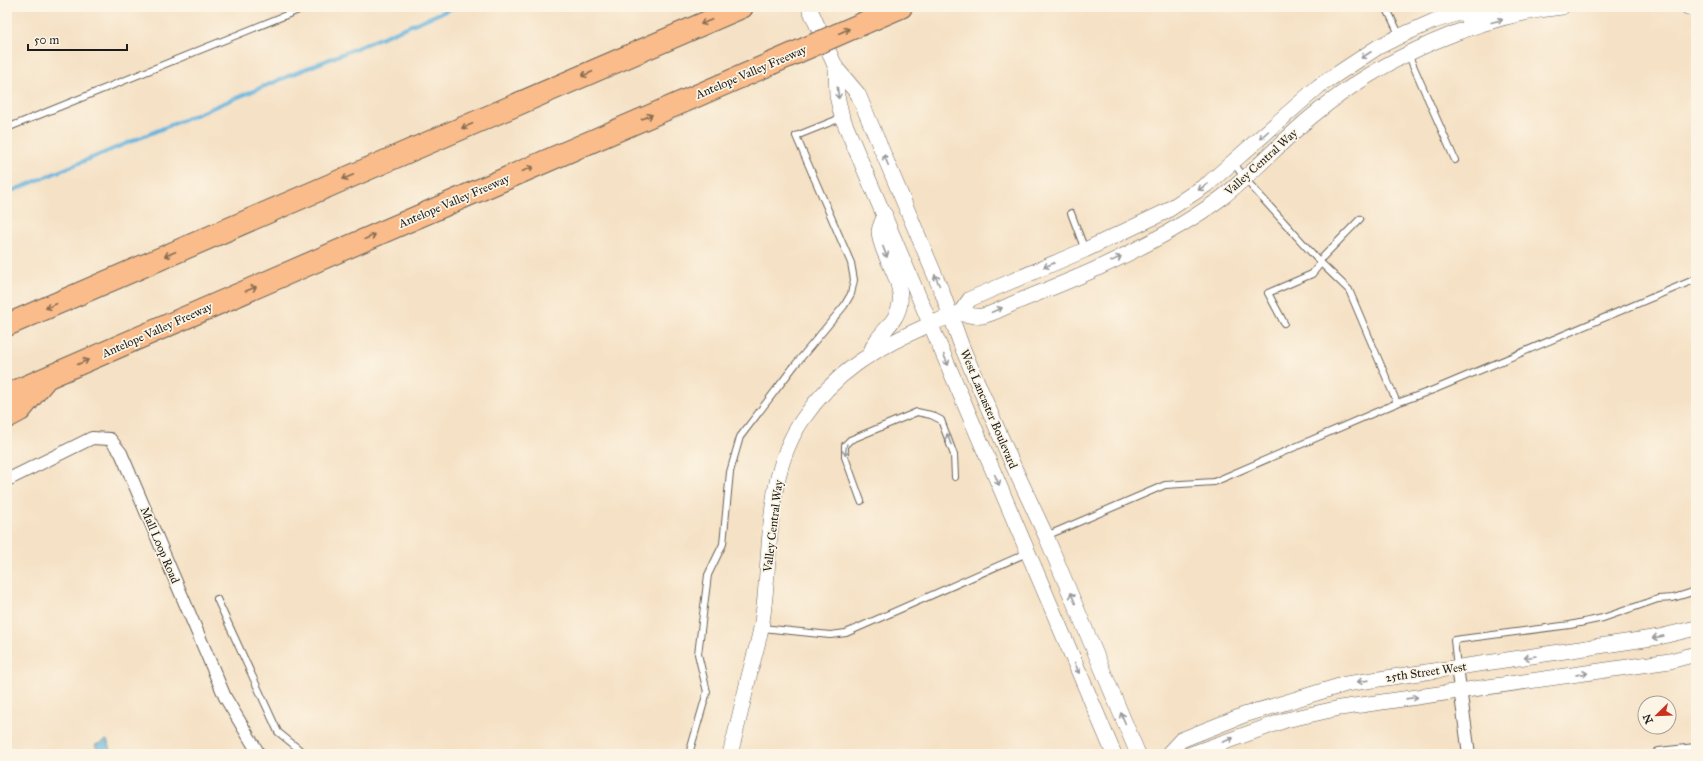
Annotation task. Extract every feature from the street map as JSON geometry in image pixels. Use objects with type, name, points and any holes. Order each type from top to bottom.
[{"type":"highway","points":[[7,325],[742,7]]},
{"type":"highway","name":"Antelope Valley Freeway","points":[[7,395],[901,7]]},
{"type":"highway","points":[[7,417],[20,410],[47,378]]},
{"type":"street","name":"West Lancaster Boulevard","points":[[808,7],[836,68],[858,94],[942,292],[955,315],[1008,456],[1046,536],[1138,754]]},
{"type":"street","name":"Valley Central Way","points":[[955,315],[970,299],[1085,250],[1165,212],[1209,183],[1234,163],[1319,86],[1378,47],[1434,21],[1478,7]]},
{"type":"street","points":[[1408,54],[1413,44],[1419,38],[1433,30],[1487,12],[1493,7]]},
{"type":"street","name":"Valley Central Way","points":[[730,754],[761,628],[775,491],[783,458],[801,421],[829,386],[870,354],[931,324],[955,315],[981,317],[1096,269],[1183,224],[1246,179],[1282,142],[1323,107],[1371,73],[1408,54],[1451,35],[1482,25],[1558,7]]},
{"type":"street","points":[[1688,7],[1696,8]]},
{"type":"street","points":[[1323,107],[1329,95],[1396,50],[1400,36]]},
{"type":"street","name":"West Lancaster Boulevard","points":[[836,68],[837,96],[842,117],[1114,754]]},
{"type":"street","points":[[870,354],[877,337],[896,317],[900,302],[899,288],[879,231],[885,215]]},
{"type":"street","name":"Mall Loop Road","points":[[7,480],[92,438],[110,439],[121,453],[225,697],[259,754]]},
{"type":"street","name":"25th Street West","points":[[1168,754],[1181,740],[1244,715],[1346,684],[1659,638],[1696,628]]},
{"type":"street","name":"25th Street West","points":[[1191,754],[1286,720],[1340,708],[1670,661],[1696,654]]},
{"type":"street","points":[[1457,667],[1469,754]]},
{"type":"street","points":[[1659,754],[1696,750]]},
{"type":"lane","points":[[7,128],[306,7]]},
{"type":"lane","points":[[1386,7],[1400,36]]},
{"type":"lane","points":[[1408,54],[1455,160]]},
{"type":"lane","points":[[689,754],[707,692],[698,654],[708,575],[723,544],[730,472],[740,437],[795,365],[844,306],[851,294],[854,280],[851,263],[796,136],[842,117]]},
{"type":"lane","points":[[1234,163],[1246,179],[1320,262],[1349,290],[1397,403]]},
{"type":"lane","points":[[1071,213],[1085,250]]},
{"type":"lane","points":[[1284,323],[1268,293],[1312,274],[1320,262],[1360,219]]},
{"type":"lane","points":[[1046,536],[1165,485],[1214,482],[1397,403],[1433,390],[1696,279]]},
{"type":"lane","points":[[861,501],[845,457],[845,444],[850,440],[917,412],[931,415],[941,420],[954,455],[955,477]]},
{"type":"lane","points":[[761,628],[830,635],[846,633],[1029,553]]},
{"type":"lane","points":[[1457,667],[1454,640],[1570,625],[1603,618],[1658,599],[1673,598],[1696,591]]},
{"type":"lane","points":[[217,599],[278,732],[305,754]]},
{"type":"water","points":[[107,740],[113,754],[99,754],[95,745]]},
{"type":"waterway","points":[[7,193],[455,7]]}]
